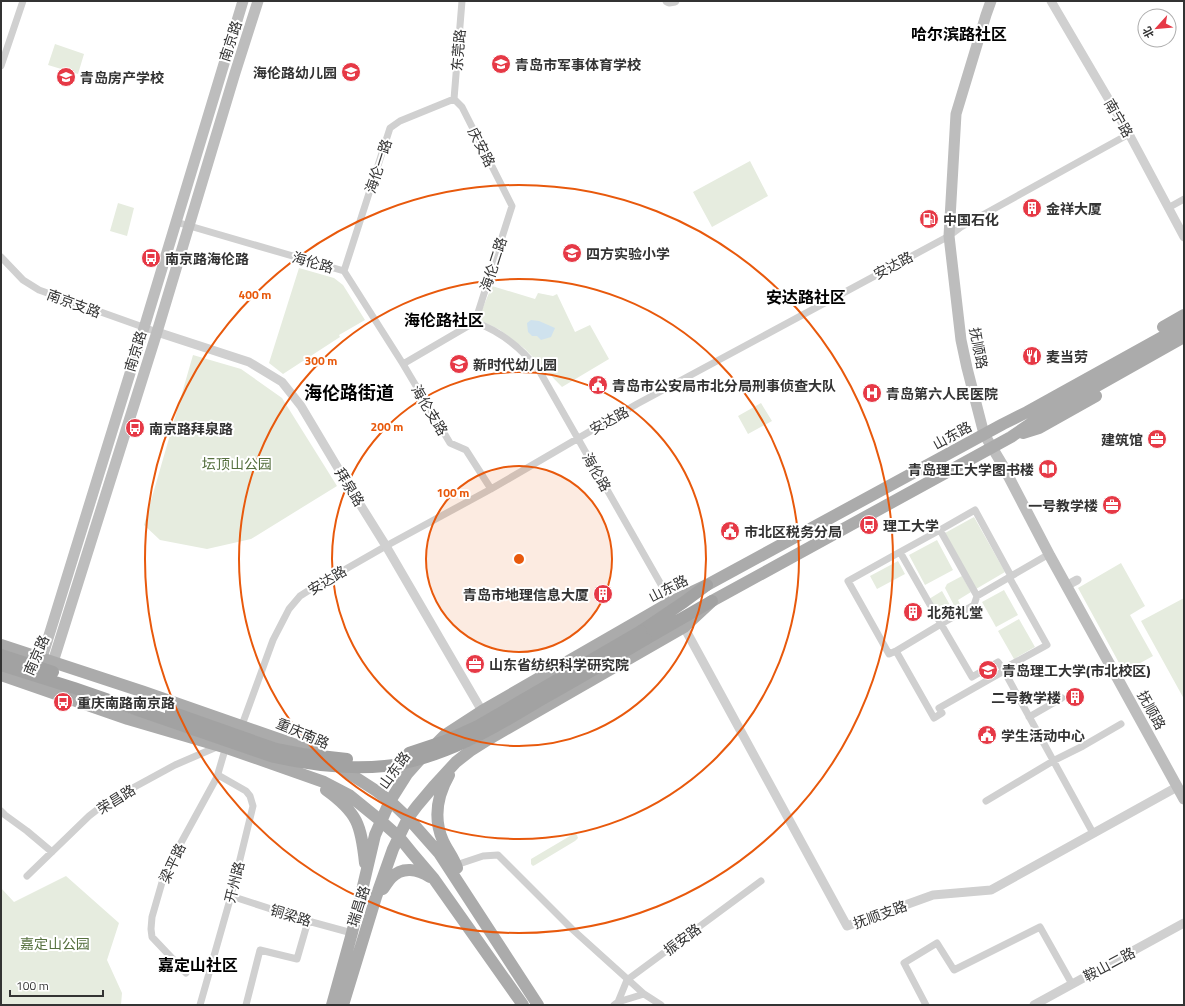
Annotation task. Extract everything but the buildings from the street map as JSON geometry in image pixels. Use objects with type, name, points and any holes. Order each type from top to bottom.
[{"type":"highway","points":[[1,665],[74,688],[274,757],[323,766],[386,766],[421,758],[447,749],[481,734],[510,718],[644,635],[707,585]]},
{"type":"highway","points":[[1,656],[276,748],[302,754],[332,758],[384,758],[412,752],[445,741],[478,726],[644,635],[712,601]]},
{"type":"main road","name":"南京路","points":[[39,687],[144,328],[243,1]]},
{"type":"main road","name":"南京路","points":[[47,660],[157,332],[258,1]]},
{"type":"main road","name":"抚顺路","points":[[992,1],[986,15],[956,114],[948,236],[961,340],[967,368],[984,434],[1047,556],[1066,586],[1184,799]]},
{"type":"main road","name":"山东路","points":[[1003,424],[1024,405],[1184,315]]},
{"type":"main road","name":"山东路","points":[[381,821],[390,801],[417,761],[445,736],[482,711],[671,602],[707,585],[1027,412],[1184,325]]},
{"type":"main road","points":[[408,818],[416,806],[456,762],[489,739],[684,627],[712,601],[992,447],[1033,422],[1184,337]]},
{"type":"main road","points":[[1011,436],[1039,428],[1184,346]]},
{"type":"main road","name":"重庆南路","points":[[1,645],[316,752],[375,790],[390,801],[408,818],[439,853],[538,1005]]},
{"type":"main road","points":[[1,675],[128,719],[224,747],[324,782],[349,795],[399,837],[434,879],[523,1005]]},
{"type":"main road","points":[[316,752],[345,762],[380,763],[424,749],[445,736]]},
{"type":"main road","points":[[456,762],[442,787],[437,809],[437,818],[439,831],[443,842],[456,865],[469,899]]},
{"type":"main road","points":[[305,775],[340,800],[352,814],[357,822],[361,834],[366,870]]},
{"type":"main road","name":"瑞昌路","points":[[343,1005],[376,897],[399,837],[408,818]]},
{"type":"main road","name":"瑞昌路","points":[[332,1005],[352,933],[375,835],[381,821]]},
{"type":"main road","points":[[376,897],[391,878],[400,872],[414,870],[422,872],[434,879]]},
{"type":"street","points":[[1,66],[23,1]]},
{"type":"street","name":"东莞路","points":[[454,99],[462,1]]},
{"type":"street","points":[[667,1],[675,1]]},
{"type":"street","name":"南宁路","points":[[1051,1],[1129,134],[1184,237]]},
{"type":"street","name":"海伦一路","points":[[344,271],[390,128],[400,120],[454,99]]},
{"type":"street","name":"庆安路","points":[[454,99],[462,107],[507,196]]},
{"type":"street","name":"安达路","points":[[242,726],[273,640],[289,609],[300,596],[386,546],[491,489],[644,400],[948,236],[961,227],[1129,134]]},
{"type":"street","name":"海伦二路","points":[[475,322],[512,206],[507,196]]},
{"type":"street","points":[[1168,208],[1184,199]]},
{"type":"street","name":"海伦路","points":[[176,222],[344,271],[403,364]]},
{"type":"street","name":"南京支路","points":[[1,257],[23,280],[39,290],[157,332]]},
{"type":"street","points":[[403,364],[475,322]]},
{"type":"street","name":"海伦路","points":[[475,322],[498,332],[513,342],[540,372],[671,602]]},
{"type":"street","name":"拜泉路","points":[[157,332],[249,362],[282,382],[301,406],[386,546],[482,711]]},
{"type":"street","name":"海伦支路","points":[[403,364],[450,443],[466,450],[491,489]]},
{"type":"street","points":[[896,651],[934,718],[942,714],[939,708],[1047,645],[1010,577],[975,510],[848,581],[889,654],[974,605],[977,596],[1010,577],[1047,556]]},
{"type":"street","points":[[940,530],[977,596]]},
{"type":"street","points":[[900,552],[940,624],[972,677],[998,662],[1093,833]]},
{"type":"street","points":[[1066,586],[1077,580]]},
{"type":"street","name":"抚顺支路","points":[[684,627],[847,926],[932,895],[991,890],[1177,787]]},
{"type":"street","points":[[1029,717],[1062,698]]},
{"type":"street","points":[[986,800],[1121,724]]},
{"type":"street","name":"梁平路","points":[[186,973],[152,937],[152,917],[165,872],[218,775],[224,754],[224,747]]},
{"type":"street","name":"荣昌路","points":[[27,876],[89,816],[107,802],[211,749],[224,747]]},
{"type":"street","name":"开州路","points":[[200,1005],[231,896],[253,806],[250,796],[246,791],[218,775]]},
{"type":"street","points":[[1,811],[4,815],[27,831],[52,852]]},
{"type":"street","points":[[456,865],[483,856],[498,855],[572,929],[627,980],[644,994],[661,1005]]},
{"type":"street","name":"振安路","points":[[627,980],[761,881]]},
{"type":"street","name":"铜梁路","points":[[231,896],[308,921],[352,933]]},
{"type":"street","points":[[246,1005],[260,950],[297,959],[308,921]]},
{"type":"street","name":"鞍山二路","points":[[1034,1005],[1184,923]]},
{"type":"street","points":[[926,1005],[904,963],[937,943],[954,970],[1040,927],[1072,984]]},
{"type":"street","points":[[616,1004],[627,980]]},
{"type":"street","points":[[616,1004],[644,994]]},
{"type":"green space","points":[[55,44],[84,54],[78,74],[48,65]]},
{"type":"green space","points":[[750,161],[768,196],[712,227],[693,192]]},
{"type":"green space","points":[[118,203],[134,208],[127,236],[110,231]]},
{"type":"green space","points":[[299,268],[334,278],[343,285],[365,320],[339,335],[340,337],[283,374],[269,363]]},
{"type":"green space","points":[[492,286],[535,299],[538,293],[553,296],[557,294],[575,332],[590,325],[609,359],[562,387],[525,349],[500,330],[478,319]]},
{"type":"green space","name":"坛顶山公园","points":[[193,355],[241,369],[282,398],[337,486],[251,539],[207,549],[160,540],[144,525]]},
{"type":"green space","points":[[761,403],[772,421],[748,434],[738,416]]},
{"type":"green space","points":[[974,517],[1005,572],[976,589],[945,533]]},
{"type":"green space","points":[[937,540],[953,570],[925,585],[909,555]]},
{"type":"green space","points":[[898,561],[905,574],[877,589],[870,576]]},
{"type":"green space","points":[[1121,563],[1145,606],[1130,615],[1153,656],[1124,672],[1078,588]]},
{"type":"green space","points":[[962,576],[971,592],[958,600],[963,610],[958,613],[945,588],[947,584]]},
{"type":"green space","points":[[1004,590],[1018,615],[996,627],[982,602]]},
{"type":"green space","points":[[942,591],[955,614],[942,622],[929,599]]},
{"type":"green space","points":[[1184,598],[1184,699],[1141,621]]},
{"type":"green space","points":[[1019,619],[1035,647],[1014,659],[998,631]]},
{"type":"green space","points":[[575,833],[578,838],[575,841],[535,865],[533,866],[531,864],[531,859]]},
{"type":"green space","name":"嘉定山公园","points":[[66,876],[119,923],[107,960],[122,993],[121,1005],[1,1005],[1,888],[14,902]]},
{"type":"water","points":[[531,320],[539,321],[555,328],[551,337],[541,340],[537,336],[532,336],[528,332],[527,323]]},
{"type":"place","name":"青岛市军事体育学校","points":[[501,64]]},
{"type":"place","name":"海伦路幼儿园","points":[[351,72]]},
{"type":"place","name":"青岛房产学校","points":[[66,77]]},
{"type":"place","name":"金祥大厦","points":[[1032,208]]},
{"type":"place","name":"中国石化","points":[[929,219]]},
{"type":"place","name":"四方实验小学","points":[[572,253]]},
{"type":"place","name":"南京路海伦路","points":[[151,258]]},
{"type":"place","name":"麦当劳","points":[[1032,356]]},
{"type":"place","name":"新时代幼儿园","points":[[459,364]]},
{"type":"place","name":"青岛市公安局市北分局刑事侦查大队","points":[[598,385]]},
{"type":"place","name":"青岛第六人民医院","points":[[872,393]]},
{"type":"place","name":"南京路拜泉路","points":[[135,428]]},
{"type":"place","name":"建筑馆","points":[[1157,439]]},
{"type":"place","name":"青岛理工大学图书楼","points":[[1048,469]]},
{"type":"place","name":"一号教学楼","points":[[1112,505]]},
{"type":"place","name":"理工大学","points":[[869,525]]},
{"type":"place","name":"市北区税务分局","points":[[730,531]]},
{"type":"place","name":"青岛市地理信息大厦","points":[[603,594]]},
{"type":"place","name":"北苑礼堂","points":[[913,612]]},
{"type":"place","name":"山东省纺织科学研究院","points":[[475,664]]},
{"type":"place","name":"青岛理工大学(市北校区)","points":[[988,670]]},
{"type":"place","name":"二号教学楼","points":[[1075,697]]},
{"type":"place","name":"重庆南路南京路","points":[[63,702]]},
{"type":"place","name":"学生活动中心","points":[[987,735]]},
{"type":"district","name":"哈尔滨路社区","points":[[959,34]]},
{"type":"district","name":"安达路社区","points":[[806,297]]},
{"type":"district","name":"海伦路社区","points":[[444,320]]},
{"type":"district","name":"海伦路街道","points":[[349,392]]},
{"type":"district","name":"嘉定山社区","points":[[198,965]]}]
